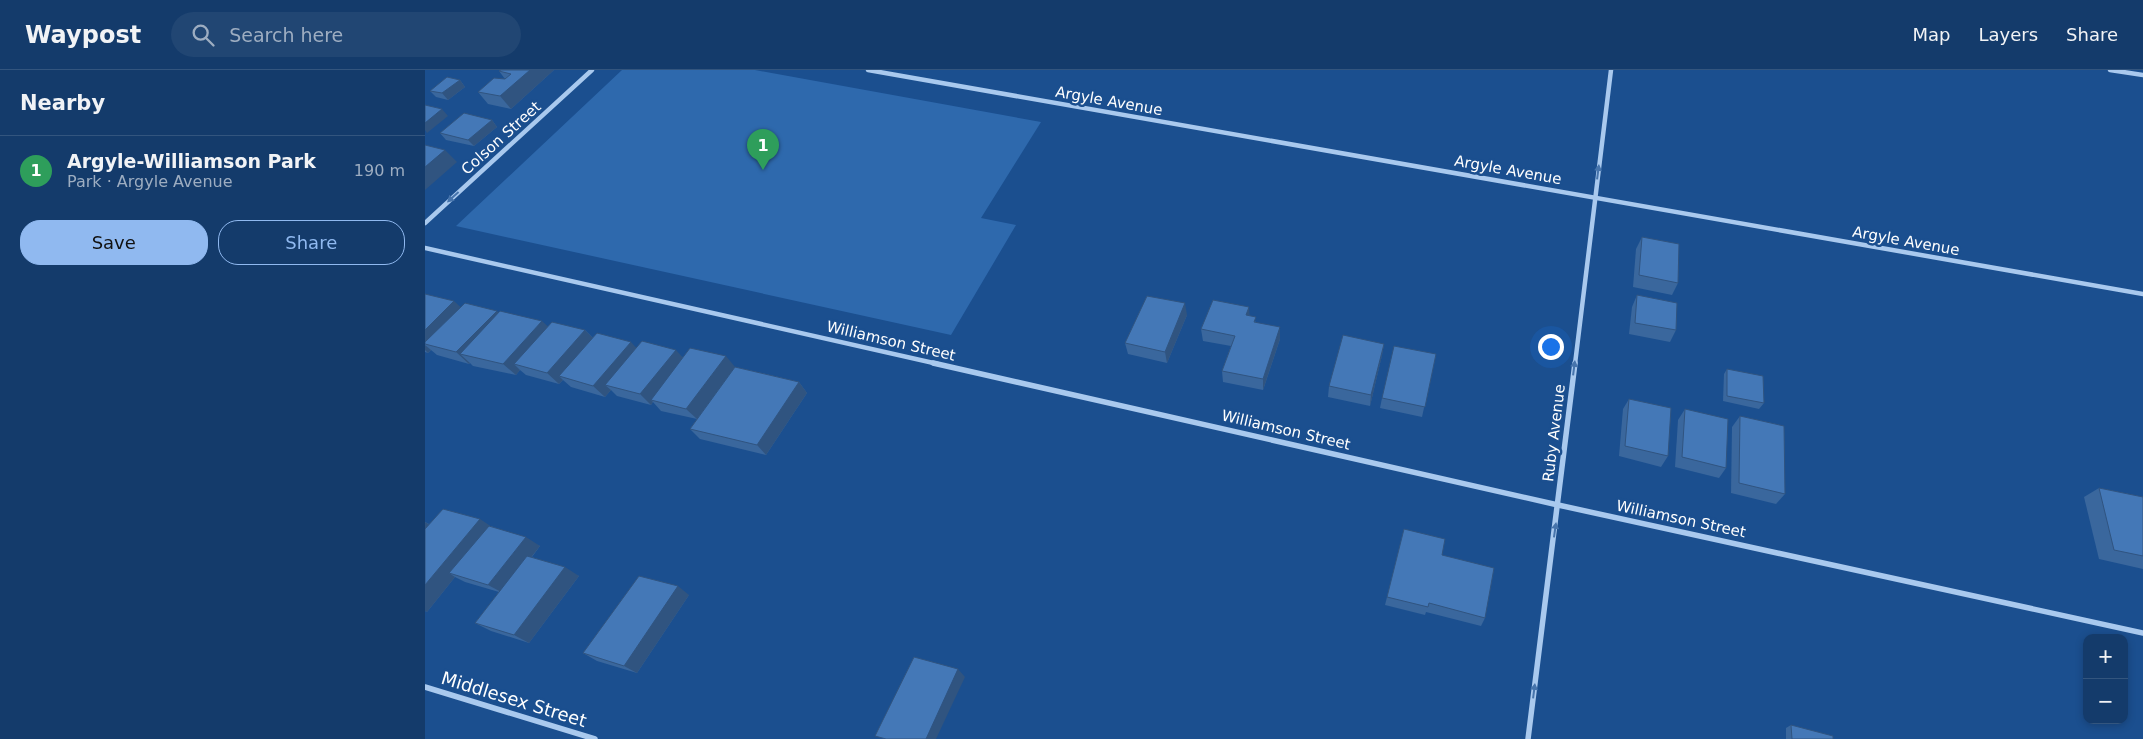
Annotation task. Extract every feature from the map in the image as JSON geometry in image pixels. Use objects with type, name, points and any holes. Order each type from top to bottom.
[{"type":"street","name":"Colson Street","points":[[425,223],[592,70]]},
{"type":"street","name":"Argyle Avenue","points":[[868,70],[2143,294]]},
{"type":"street","name":"Ruby Avenue","points":[[1528,739],[1611,70]]},
{"type":"street","points":[[2110,70],[2143,75]]},
{"type":"street","name":"Williamson Street","points":[[425,248],[1558,504],[2143,633]]},
{"type":"street","name":"Middlesex Street","points":[[425,687],[595,739]]},
{"type":"shaded area","points":[[622,70],[755,70],[1041,122],[981,218],[1016,225],[951,335],[456,226]]},
{"type":"building","points":[[530,70],[500,96],[478,92],[494,78],[505,79],[511,74],[499,71]]},
{"type":"building","points":[[447,77],[460,80],[442,93],[430,91]]},
{"type":"building","points":[[425,105],[442,109],[425,123]]},
{"type":"building","points":[[464,113],[492,120],[468,140],[440,133]]},
{"type":"building","points":[[425,145],[445,150],[425,167]]},
{"type":"building","points":[[1642,237],[1679,244],[1678,283],[1639,275]]},
{"type":"building","points":[[425,294],[454,301],[425,330]]},
{"type":"building","points":[[1637,295],[1677,303],[1676,330],[1635,323]]},
{"type":"building","points":[[1147,296],[1185,303],[1165,352],[1125,343]]},
{"type":"building","points":[[1213,300],[1249,307],[1246,315],[1256,317],[1254,322],[1280,327],[1263,379],[1222,371],[1235,336],[1201,329]]},
{"type":"building","points":[[465,303],[497,311],[456,352],[425,344],[425,342]]},
{"type":"building","points":[[500,311],[542,321],[503,364],[460,354]]},
{"type":"building","points":[[552,322],[585,330],[547,373],[514,364]]},
{"type":"building","points":[[597,333],[631,342],[593,386],[559,376]]},
{"type":"building","points":[[1343,335],[1384,344],[1371,395],[1329,386]]},
{"type":"building","points":[[642,341],[676,350],[640,394],[605,385]]},
{"type":"building","points":[[1394,346],[1436,354],[1425,407],[1382,398]]},
{"type":"building","points":[[690,348],[726,356],[686,409],[651,400]]},
{"type":"building","points":[[735,367],[799,382],[757,445],[690,429]]},
{"type":"building","points":[[1727,369],[1763,376],[1764,403],[1727,396]]},
{"type":"building","points":[[1629,399],[1671,408],[1668,456],[1625,446]]},
{"type":"building","points":[[1685,409],[1728,419],[1726,468],[1682,457]]},
{"type":"building","points":[[1740,416],[1784,426],[1785,494],[1739,483]]},
{"type":"building","points":[[2099,488],[2143,497],[2143,556],[2114,550]]},
{"type":"building","points":[[443,509],[480,519],[425,585],[425,529]]},
{"type":"building","points":[[489,526],[526,537],[488,585],[449,573]]},
{"type":"building","points":[[1404,529],[1445,539],[1442,555],[1494,568],[1485,618],[1429,603],[1428,607],[1387,597]]},
{"type":"building","points":[[527,556],[565,567],[514,635],[475,623]]},
{"type":"building","points":[[639,576],[678,586],[624,666],[583,653]]},
{"type":"building","points":[[914,657],[958,669],[926,739],[886,739],[875,736]]},
{"type":"building","points":[[1791,725],[1833,736],[1833,739],[1792,739]]},
{"type":"place","name":"Argyle-Williamson Park","points":[[763,170]]}]
